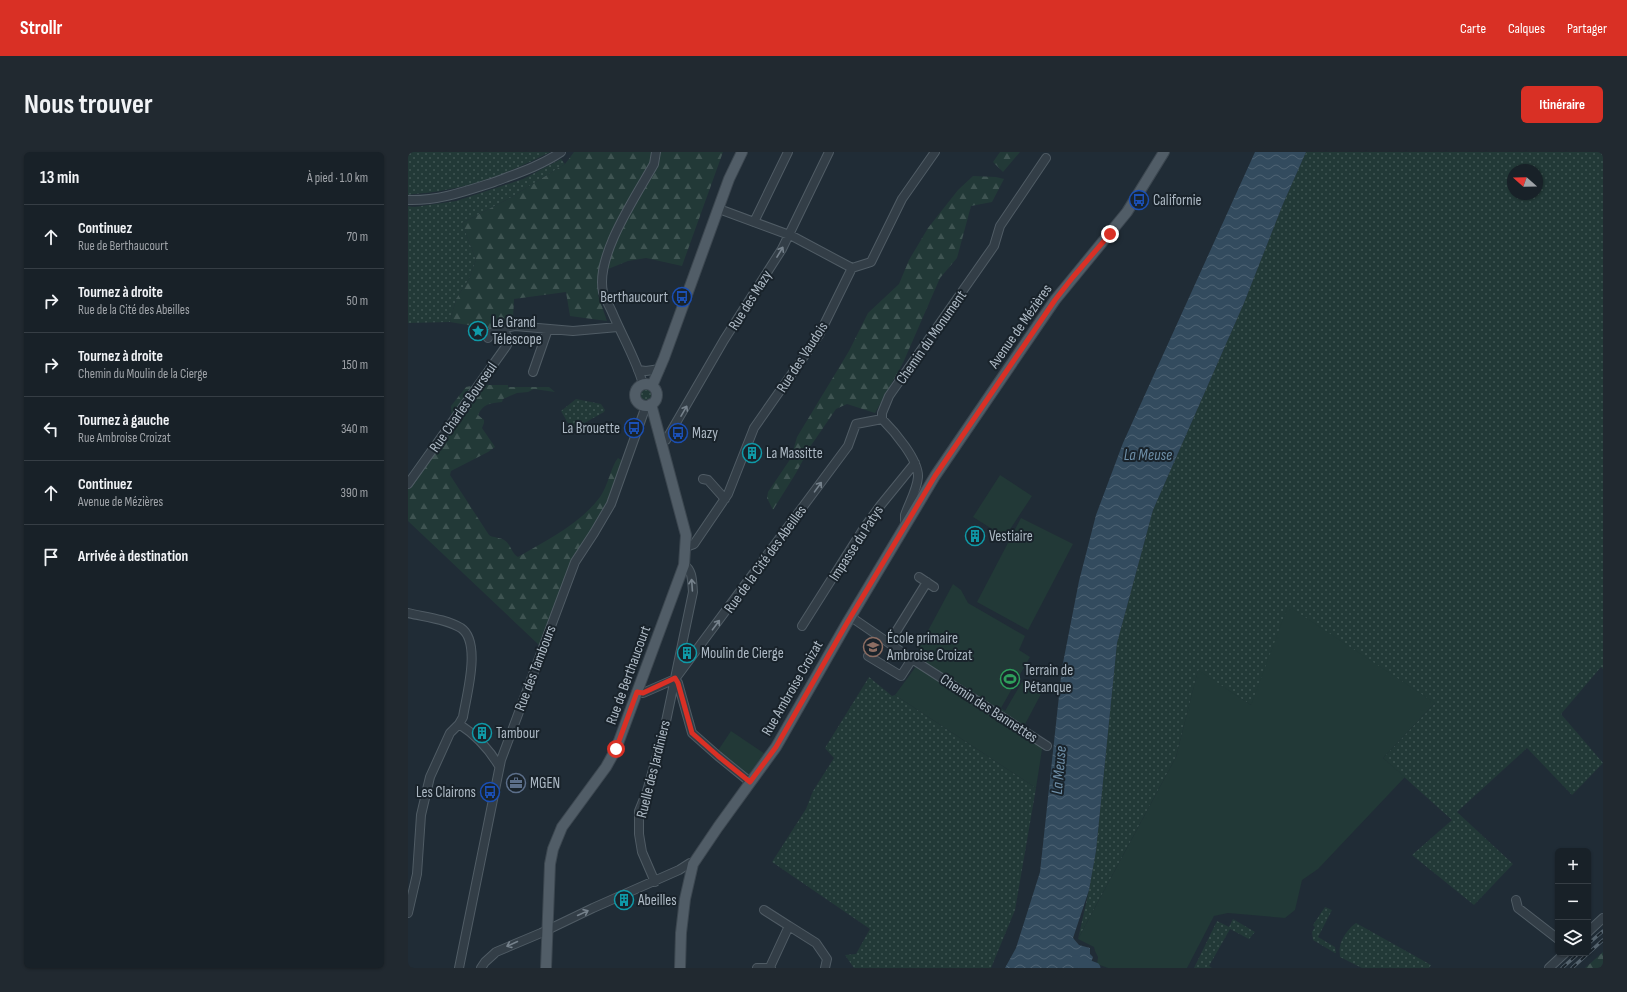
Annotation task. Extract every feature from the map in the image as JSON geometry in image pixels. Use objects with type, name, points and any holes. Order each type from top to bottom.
[{"type":"main road","points":[[647,385],[656,392],[657,395],[656,399],[648,405],[637,402],[635,395],[637,388],[647,385],[660,369],[729,179],[742,152]]},
{"type":"main road","name":"Avenue de Mézières","points":[[908,521],[935,476],[1055,300],[1127,212],[1164,152]]},
{"type":"main road","name":"Rue de Berthaucourt","points":[[546,968],[550,864],[553,849],[562,826],[606,767],[620,739],[684,565],[686,535],[662,442],[648,405]]},
{"type":"main road","name":"Rue Ambroise Croizat","points":[[680,968],[681,933],[685,899],[694,864],[750,782],[776,747],[908,521]]},
{"type":"street","points":[[408,200],[434,199],[472,189],[535,168],[562,152]]},
{"type":"street","points":[[647,385],[638,370],[618,327],[604,293],[602,277],[606,257],[613,238],[654,164],[656,152]]},
{"type":"street","points":[[754,222],[788,152]]},
{"type":"street","name":"Rue des Mazy","points":[[662,442],[666,440],[724,340],[782,249],[829,152]]},
{"type":"street","points":[[719,209],[789,235],[852,268],[870,262],[902,199],[935,152]]},
{"type":"street","name":"Chemin du Monument","points":[[882,419],[882,413],[889,396],[994,246],[1000,226],[1046,158]]},
{"type":"street","name":"Rue des Vaudois","points":[[686,547],[694,544],[725,499],[754,428],[819,335],[852,268]]},
{"type":"street","name":"Rue Charles Bourseul","points":[[488,338],[491,333],[503,328],[515,326],[573,330],[618,327]]},
{"type":"street","name":"Rue Charles Bourseul","points":[[408,484],[507,345],[508,340],[503,328]]},
{"type":"street","points":[[533,372],[548,329]]},
{"type":"street","points":[[638,370],[646,371],[660,369]]},
{"type":"street","name":"Rue des Tambours","points":[[459,968],[499,766],[504,751],[575,562],[611,504],[648,405]]},
{"type":"street","points":[[882,419],[892,429],[915,463],[918,475],[917,483],[905,515],[905,520],[908,521]]},
{"type":"street","name":"Rue de la Cité des Abeilles","points":[[637,692],[643,693],[675,678],[714,628],[848,446],[856,424],[882,419]]},
{"type":"street","name":"Impasse du Patys","points":[[802,626],[864,528],[915,463]]},
{"type":"street","points":[[703,479],[708,480],[725,499]]},
{"type":"street","name":"Ruelle des Jardiniers","points":[[655,882],[642,852],[639,834],[639,811],[654,769],[664,731],[693,592],[691,574],[688,568],[684,565]]},
{"type":"street","points":[[919,577],[934,587]]},
{"type":"street","points":[[889,643],[927,582]]},
{"type":"street","points":[[408,612],[450,623],[462,629],[468,635],[471,645],[472,660],[463,717],[450,734],[430,777],[424,797],[421,815],[418,874],[408,913]]},
{"type":"street","name":"Chemin des Bannettes","points":[[851,617],[912,659],[1047,746]]},
{"type":"street","points":[[868,656],[901,676],[912,659]]},
{"type":"street","points":[[675,678],[678,683],[692,733],[750,782]]},
{"type":"street","points":[[459,724],[472,732],[489,750],[499,766]]},
{"type":"street","points":[[489,750],[504,751]]},
{"type":"street","points":[[482,968],[485,962],[496,952],[655,882],[680,870],[690,863],[694,864]]},
{"type":"street","points":[[1516,900],[1518,908],[1555,938]]},
{"type":"street","points":[[764,910],[816,944],[827,959],[825,968]]},
{"type":"street","points":[[1591,929],[1603,918]]},
{"type":"street","points":[[757,968],[771,968],[789,926]]},
{"type":"street","points":[[1549,968],[1562,956]]},
{"type":"green space","points":[[408,152],[550,152],[512,170],[472,184],[440,191],[408,195]]},
{"type":"green space","points":[[574,152],[723,152],[682,266],[646,258],[628,261],[598,273],[598,295],[607,321],[570,316],[566,292],[514,299],[513,320],[491,329],[450,322],[456,299],[469,279],[476,260],[462,223],[510,198],[565,164]]},
{"type":"green space","points":[[1000,152],[1020,152],[1003,172],[993,162]]},
{"type":"green space","points":[[1306,152],[1603,152],[1603,669],[1601,667],[1561,714],[1603,763],[1572,795],[1527,748],[1457,812],[1513,864],[1474,905],[1412,855],[1452,820],[1383,758],[1435,703],[1251,705],[1198,671],[1176,757],[1078,939],[1096,851],[1117,643],[1153,510],[1244,303],[1283,204]]},
{"type":"green space","points":[[561,159],[565,164],[510,198],[462,223],[476,260],[469,279],[456,299],[450,322],[408,323],[408,206],[414,207],[456,201],[523,179]]},
{"type":"green space","points":[[973,176],[996,177],[1004,179],[992,202],[971,206],[957,258],[940,278],[903,363],[875,413],[847,404],[836,409],[810,447],[773,510],[767,498],[768,492],[791,458],[797,437],[849,351],[868,313],[899,284],[909,260],[928,228],[958,190]]},
{"type":"green space","points":[[476,385],[549,387],[555,392],[534,389],[528,392],[517,393],[503,399],[502,402],[490,404],[482,408],[478,415],[484,420],[482,428],[495,447],[451,471],[450,475],[489,535],[502,539],[506,542],[518,557],[562,531],[592,507],[603,492],[618,458],[621,460],[616,485],[562,587],[539,645],[408,521],[408,487],[452,426],[451,406],[466,387]]},
{"type":"green space","points":[[644,388],[648,388],[652,394],[648,400],[644,400],[640,396],[640,392]]},
{"type":"green space","points":[[576,399],[601,404],[605,410],[572,430],[561,411]]},
{"type":"green space","points":[[1000,475],[1032,496],[1005,537],[973,517]]},
{"type":"green space","points":[[1021,518],[1073,544],[1028,630],[977,602]]},
{"type":"green space","points":[[953,584],[961,590],[968,603],[1025,636],[1019,650],[1030,657],[1001,708],[1005,711],[1022,682],[1041,694],[1022,730],[1043,743],[1036,788],[895,695],[917,665],[915,655]]},
{"type":"green space","points":[[1288,606],[1435,703],[1383,758],[1405,777],[1318,869],[1302,880],[1295,910],[1285,918],[1228,913],[1214,916],[1187,968],[1108,968],[1097,964],[1098,957],[1094,947],[1078,939],[1176,757],[1198,670],[1251,705]]},
{"type":"green space","points":[[869,677],[892,696],[895,695],[1036,788],[1015,910],[991,968],[854,968],[845,955],[856,954],[870,929],[772,862],[806,809],[813,791],[834,758],[825,748]]},
{"type":"green space","points":[[731,731],[765,754],[749,777],[717,752]]},
{"type":"green space","points":[[1325,907],[1332,910],[1318,937],[1335,947],[1336,953],[1313,940],[1312,932],[1315,927],[1313,925]]},
{"type":"green space","points":[[1233,919],[1255,932],[1249,939],[1230,929],[1209,966],[1212,968],[1194,968],[1217,921],[1229,927]]},
{"type":"green space","points":[[1356,923],[1431,965],[1429,968],[1362,968],[1340,957],[1342,940],[1348,930]]},
{"type":"green space","points":[[1603,952],[1603,968],[1585,968]]},
{"type":"water","name":"La Meuse","points":[[1255,152],[1306,152],[1283,204],[1244,303],[1153,510],[1117,643],[1096,851],[1089,890],[1073,938],[1079,945],[1090,948],[1090,954],[1093,957],[1089,968],[1005,968],[1016,948],[1040,872],[1062,668],[1079,581],[1096,515],[1123,443]]},
{"type":"waterway","points":[[1076,961],[1095,968]]},
{"type":"railway","points":[[1591,941],[1603,931]]},
{"type":"railway","points":[[1572,968],[1603,940]]},
{"type":"railway","points":[[1562,968],[1576,956]]},
{"type":"place","name":"Californie","points":[[1139,200]]},
{"type":"place","name":"Berthaucourt","points":[[682,297]]},
{"type":"place","name":"Le Grand Télescope","points":[[478,331]]},
{"type":"place","name":"La Brouette","points":[[634,428]]},
{"type":"place","name":"Mazy","points":[[678,433]]},
{"type":"place","name":"La Massitte","points":[[752,453]]},
{"type":"place","name":"Vestiaire","points":[[975,536]]},
{"type":"place","name":"École primaire Ambroise Croizat","points":[[873,647]]},
{"type":"place","name":"Moulin de Cierge","points":[[687,653]]},
{"type":"place","name":"Terrain de Pétanque","points":[[1010,679]]},
{"type":"place","name":"Tambour","points":[[482,733]]},
{"type":"place","name":"MGEN","points":[[516,783]]},
{"type":"place","name":"Les Clairons","points":[[490,792]]},
{"type":"place","name":"Abeilles","points":[[624,900]]},
{"type":"route","points":[[616,749],[637,692],[643,693],[675,678],[678,683],[692,733],[750,782],[776,747],[847,623],[935,476],[1055,300],[1110,234]]}]
